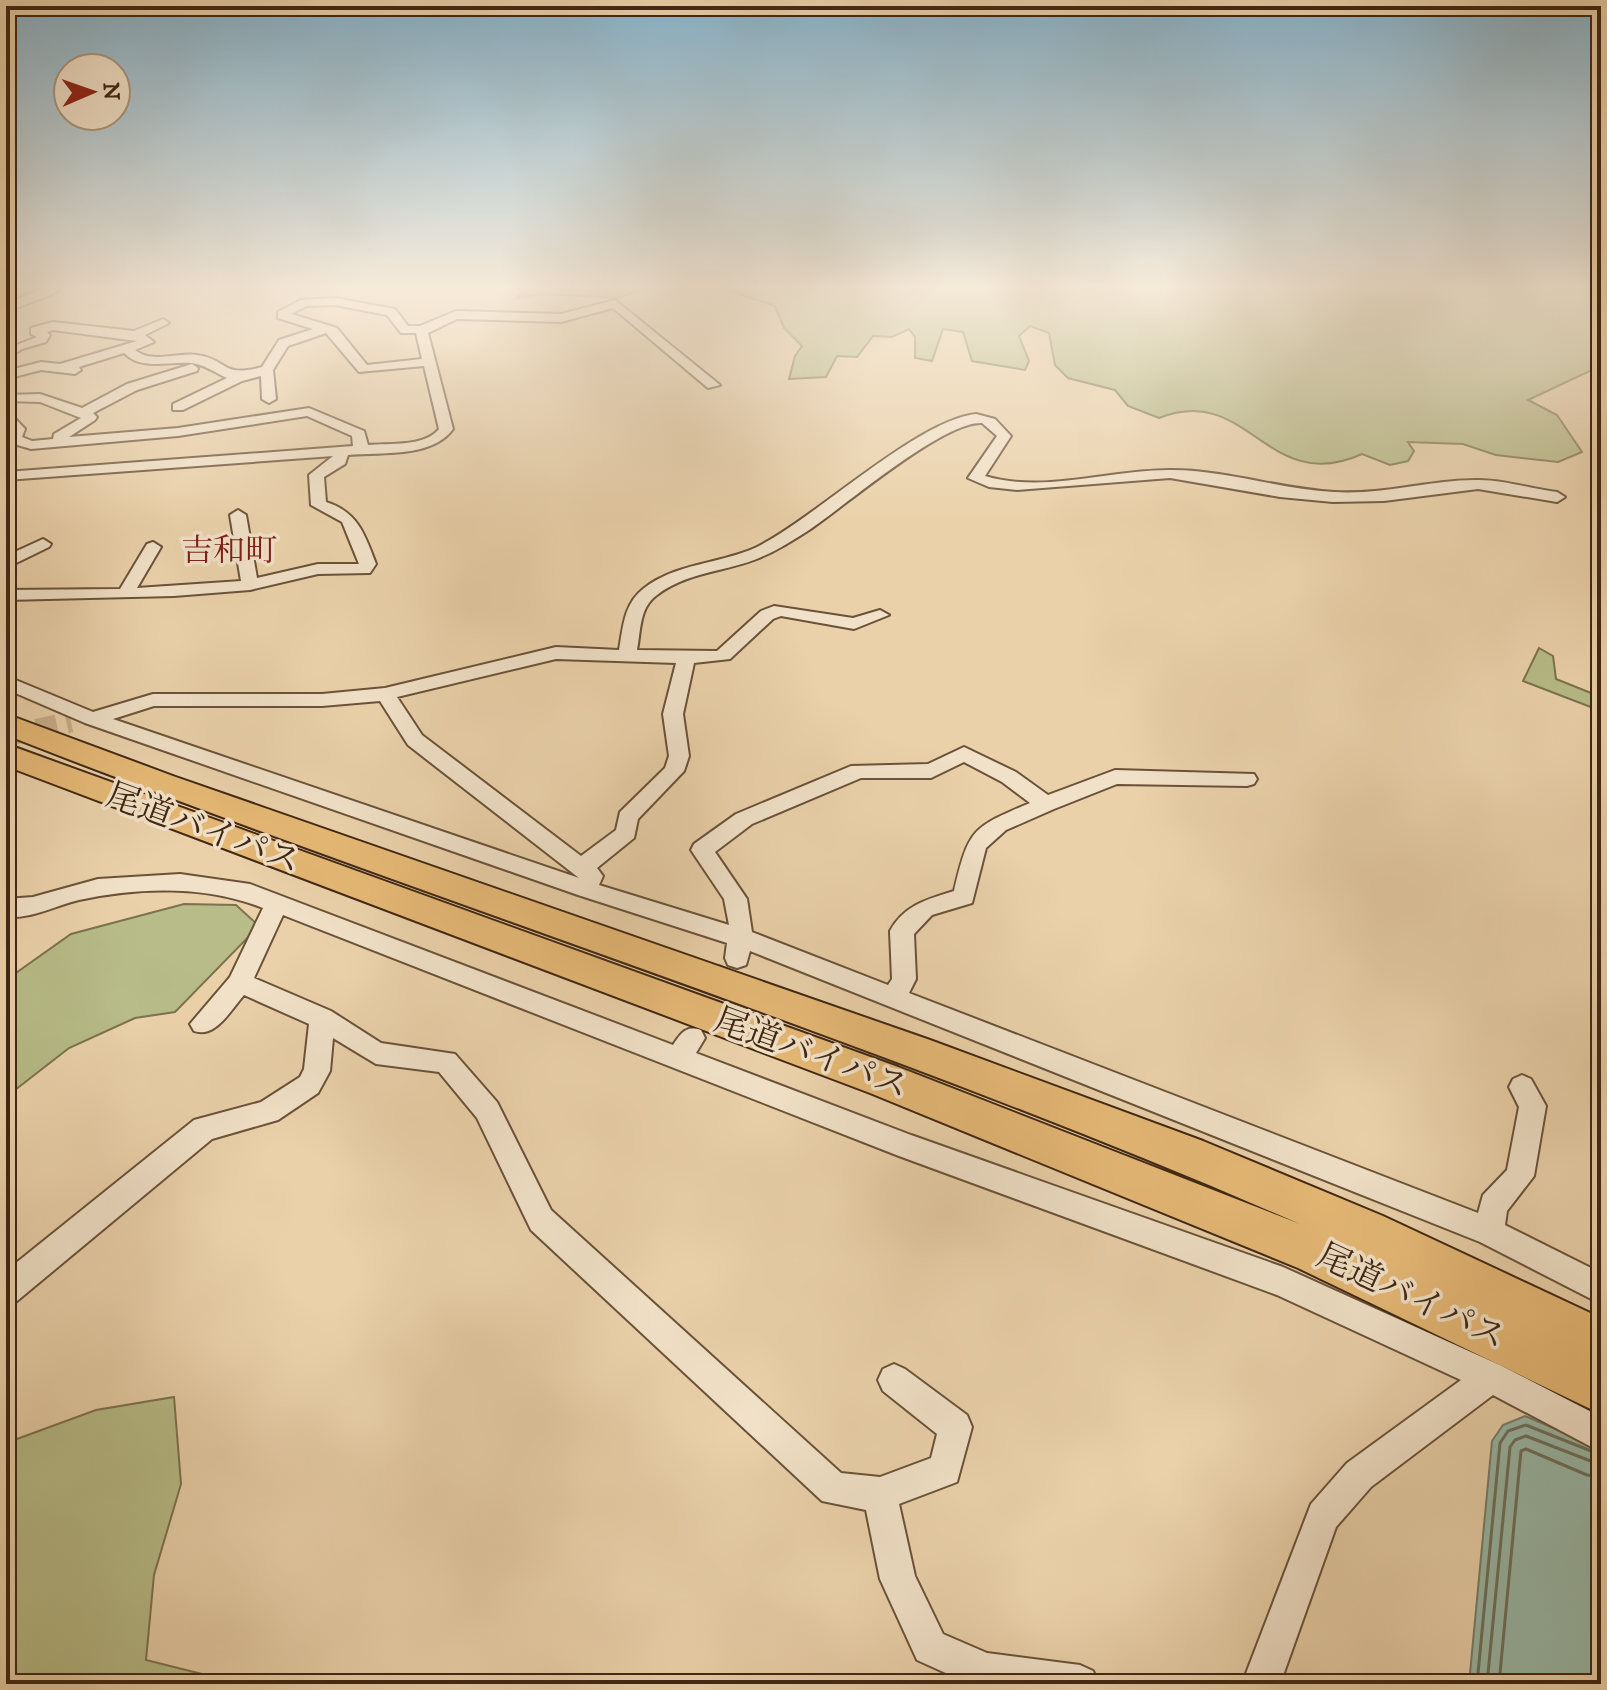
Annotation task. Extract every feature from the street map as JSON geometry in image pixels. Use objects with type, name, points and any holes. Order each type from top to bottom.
[{"type":"highway","name":"尾道バイパス","points":[[6,724],[162,784],[916,1052],[1188,1155],[1367,1231],[1601,1343]]},
{"type":"highway","name":"尾道バイパス","points":[[6,754],[884,1080],[1314,1252],[1601,1389]]},
{"type":"street","points":[[62,368],[80,363]]},
{"type":"street","points":[[201,363],[237,378]]},
{"type":"street","points":[[269,399],[267,370],[271,363]]},
{"type":"street","points":[[359,363],[364,369],[421,363]]},
{"type":"street","points":[[6,476],[65,469],[172,466],[425,444],[439,438],[446,429],[429,363]]},
{"type":"street","points":[[686,363],[713,385]]},
{"type":"street","points":[[82,413],[132,387],[203,365]]},
{"type":"street","points":[[6,375],[29,367],[83,371]]},
{"type":"street","points":[[178,407],[237,378],[267,370]]},
{"type":"street","points":[[31,445],[82,425],[90,417],[19,394],[7,403],[18,429],[10,440],[31,445],[178,432],[309,412],[359,434],[361,449]]},
{"type":"street","points":[[627,654],[632,615],[649,593],[703,569],[761,551],[827,511],[902,456],[968,419],[982,418],[997,424],[1004,436],[976,478],[993,483],[1076,483],[1129,475],[1175,474],[1275,492],[1353,498],[1401,498],[1466,485],[1494,486],[1557,497]]},
{"type":"street","points":[[6,595],[125,594],[250,585],[318,569],[364,569],[368,564],[350,519],[342,510],[319,505],[316,475],[340,461],[341,451]]},
{"type":"street","points":[[238,515],[250,585]]},
{"type":"street","points":[[6,563],[43,544]]},
{"type":"street","points":[[125,594],[153,547]]},
{"type":"street","points":[[82,721],[153,700],[322,700],[385,694],[556,653],[686,658],[723,655],[767,615],[780,610],[854,624],[880,615]]},
{"type":"street","points":[[583,878],[626,833],[628,817],[674,771],[679,756],[673,714],[686,658]]},
{"type":"street","points":[[6,682],[82,721],[583,878],[739,948],[894,998],[1490,1232],[1601,1289]]},
{"type":"street","points":[[385,694],[415,740],[583,878]]},
{"type":"street","points":[[739,948],[744,929],[734,893],[702,850],[744,819],[858,771],[931,771],[964,754],[1009,777],[1046,804]]},
{"type":"street","points":[[894,998],[904,979],[902,931],[924,909],[964,897],[976,845],[998,825],[1115,777],[1247,779]]},
{"type":"street","points":[[6,908],[18,910],[77,892],[137,883],[192,881],[242,890],[685,1048],[909,1147],[1283,1282],[1491,1377],[1601,1435]]},
{"type":"street","points":[[203,1024],[240,983],[266,921],[279,904]]},
{"type":"street","points":[[240,983],[322,1018],[376,1053],[446,1062],[487,1110],[541,1220],[834,1489],[880,1494],[945,1470],[955,1427],[894,1380]]},
{"type":"street","points":[[6,1290],[204,1129],[268,1112],[309,1085],[317,1071],[322,1018]]},
{"type":"street","points":[[1490,1232],[1493,1205],[1520,1176],[1533,1106],[1522,1087]]},
{"type":"street","points":[[1261,1684],[1323,1516],[1359,1475],[1491,1377]]},
{"type":"street","points":[[880,1494],[898,1579],[930,1647],[986,1672],[1080,1684]]},
{"type":"green space","points":[[793,363],[833,363],[826,377],[789,379]]},
{"type":"green space","points":[[983,363],[1028,363],[1025,370]]},
{"type":"green space","points":[[1601,363],[1601,369],[1596,368],[1528,400],[1557,415],[1582,452],[1558,462],[1496,455],[1463,444],[1408,442],[1414,451],[1408,461],[1390,465],[1362,454],[1330,463],[1303,461],[1279,452],[1215,414],[1189,411],[1159,418],[1128,406],[1115,390],[1068,378],[1055,365]]},
{"type":"green space","points":[[1539,648],[1553,656],[1556,679],[1601,697],[1601,711],[1523,681]]},
{"type":"green space","points":[[184,904],[236,905],[259,926],[175,1012],[135,1018],[69,1048],[6,1097],[6,980],[71,934]]},
{"type":"green space","points":[[174,1397],[181,1484],[154,1575],[146,1660],[242,1684],[6,1684],[6,1443],[96,1410]]},
{"type":"water","points":[[1525,1416],[1601,1448],[1601,1684],[1469,1684],[1492,1441],[1503,1425]]},
{"type":"tunnel","points":[[6,736],[71,722]]},
{"type":"tunnel","points":[[698,1026],[737,958]]},
{"type":"district","name":"吉和町","points":[[229,552]]}]
